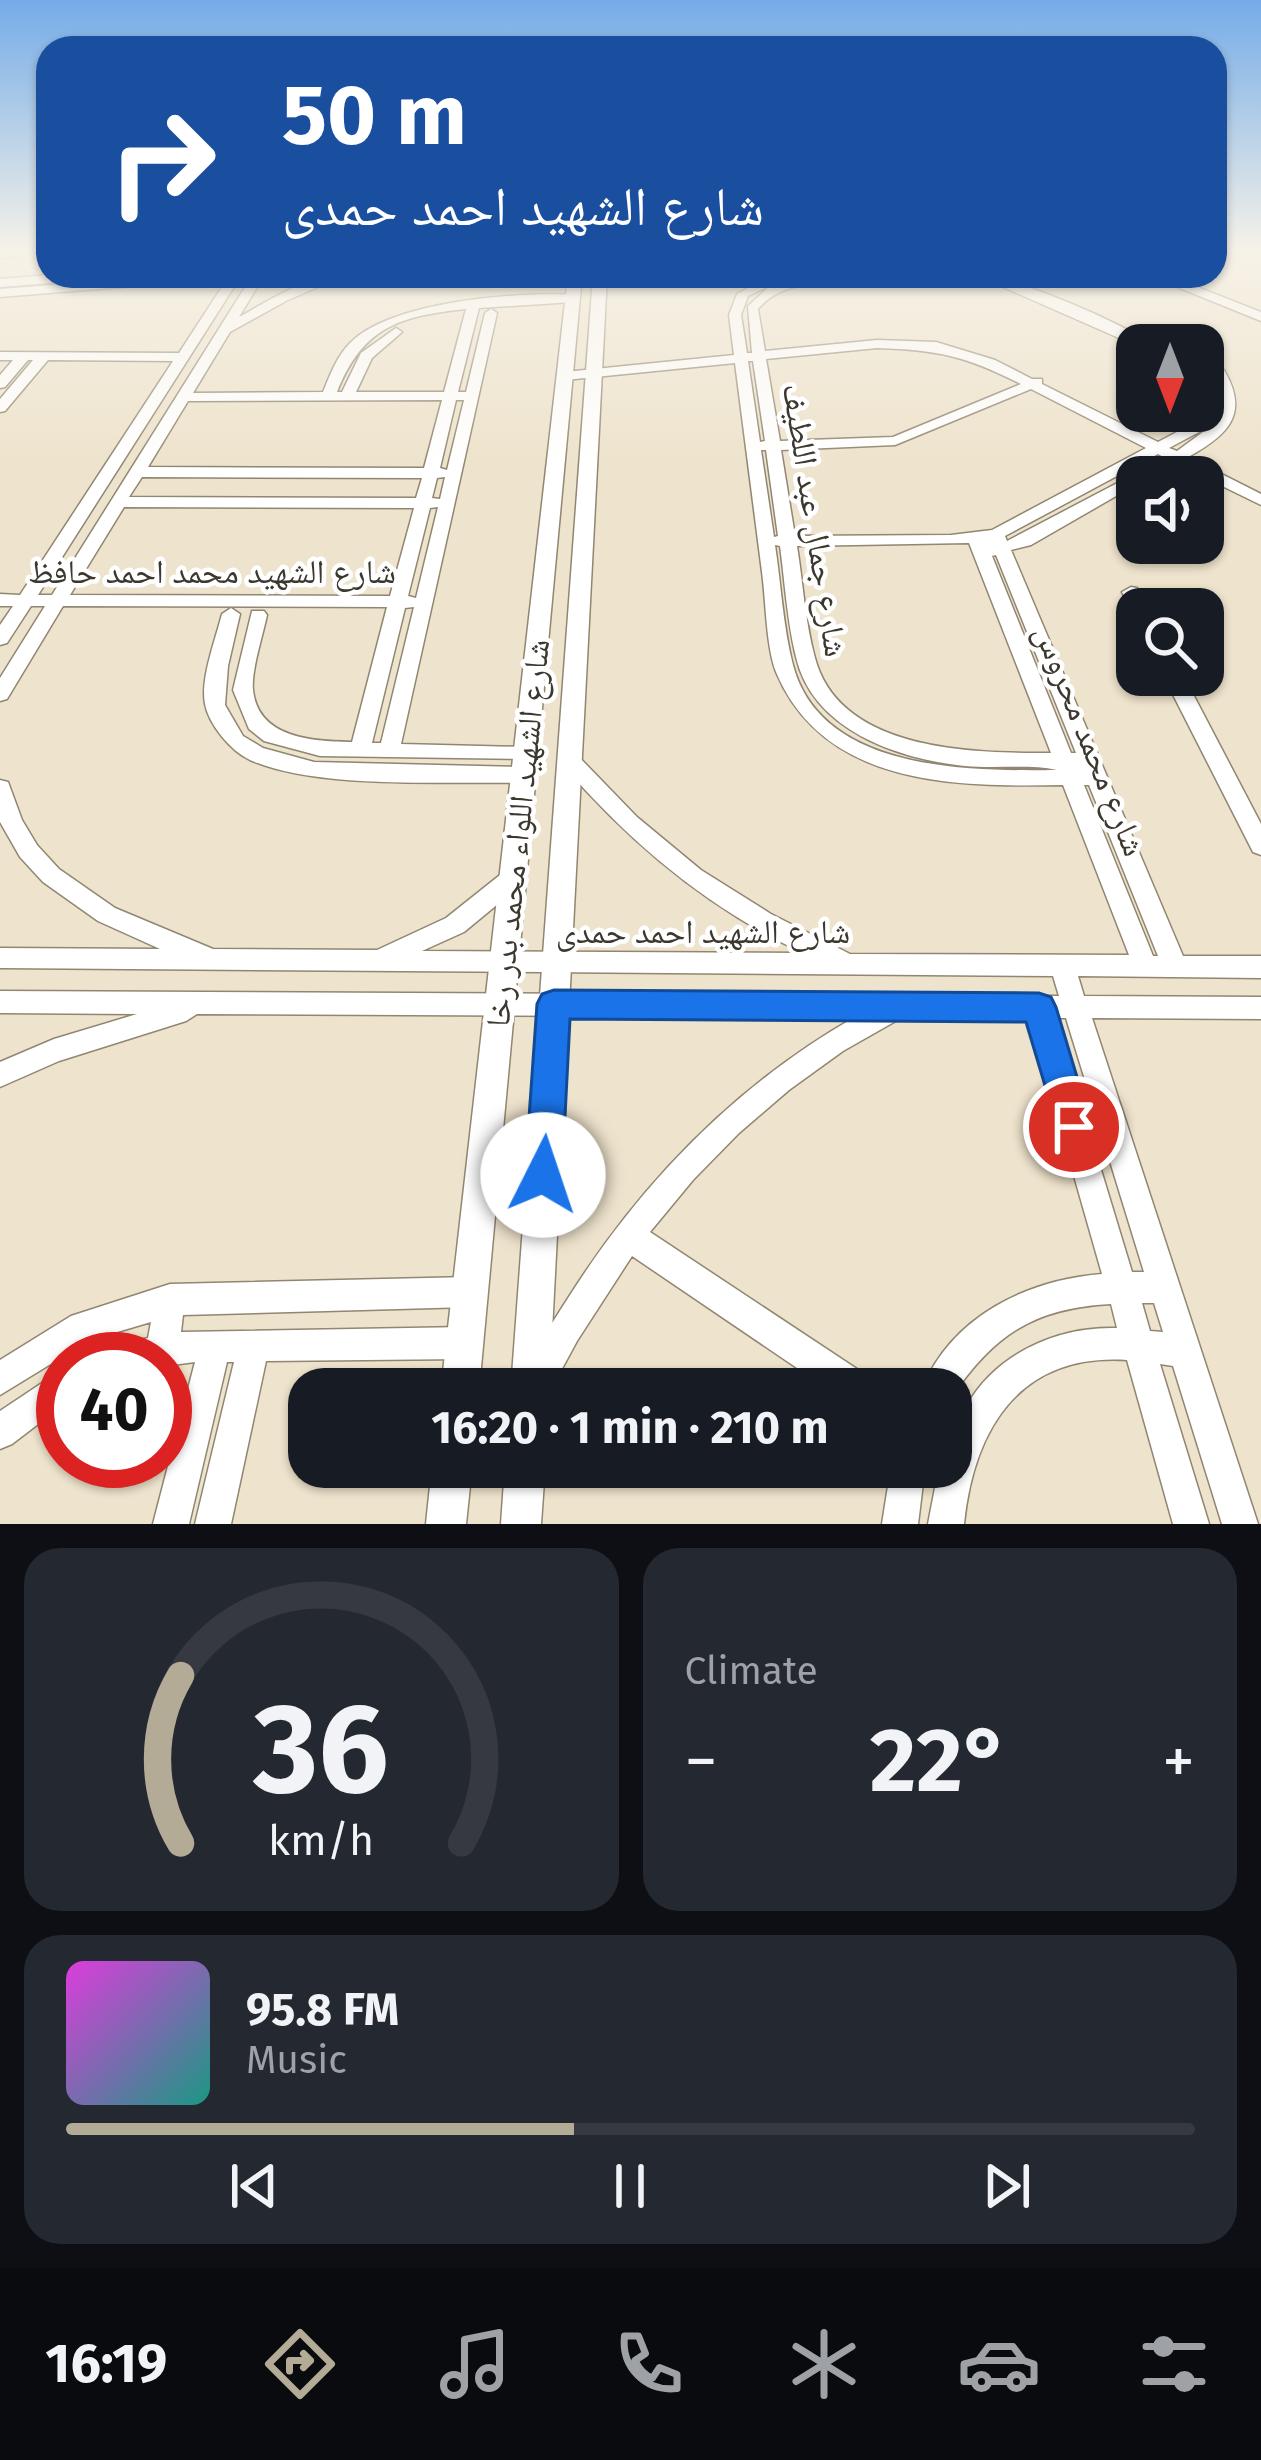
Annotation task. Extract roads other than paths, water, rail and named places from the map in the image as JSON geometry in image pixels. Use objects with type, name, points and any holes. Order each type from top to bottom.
[{"type":"street","points":[[0,639],[14,609],[204,324]]},
{"type":"street","points":[[0,694],[228,324]]},
{"type":"street","points":[[223,332],[237,324]]},
{"type":"street","points":[[329,392],[354,346],[372,331],[391,324]]},
{"type":"street","points":[[349,392],[366,356],[385,338],[416,324]]},
{"type":"street","points":[[361,750],[452,392],[474,324]]},
{"type":"street","points":[[389,751],[472,392],[477,324]]},
{"type":"street","name":"شارع الشهيد اللواء محمد بدر رخا","points":[[462,1368],[570,324]]},
{"type":"street","name":"شارع الشهيد اللواء محمد بدر رخا","points":[[532,1368],[597,324]]},
{"type":"street","points":[[742,324],[749,353]]},
{"type":"street","points":[[749,353],[751,324]]},
{"type":"street","points":[[565,371],[916,343],[974,356],[1038,382],[1261,500]]},
{"type":"street","name":"شارع جمال عبد اللطيف","points":[[749,353],[777,547],[784,668],[805,708],[827,730],[889,763],[927,773],[1093,768]]},
{"type":"street","points":[[0,360],[180,361]]},
{"type":"street","points":[[0,384],[31,360]]},
{"type":"street","points":[[0,408],[31,360]]},
{"type":"street","points":[[1224,379],[1240,405],[1231,425],[1224,428]]},
{"type":"street","points":[[762,446],[895,441],[1038,382]]},
{"type":"street","points":[[186,392],[472,392]]},
{"type":"street","points":[[1166,456],[1196,432]]},
{"type":"street","points":[[989,543],[1215,432]]},
{"type":"street","points":[[1173,450],[1261,486]]},
{"type":"street","points":[[137,472],[454,473]]},
{"type":"street","points":[[777,547],[1025,541],[1116,490]]},
{"type":"street","points":[[118,502],[446,503]]},
{"type":"street","name":"شارع محمد محروس","points":[[989,543],[1093,768],[1175,966]]},
{"type":"street","name":"شارع محمد محروس","points":[[989,543],[1067,769],[1145,966]]},
{"type":"street","name":"شارع الشهيد محمد احمد حافظ","points":[[0,600],[14,609],[422,609]]},
{"type":"street","name":"شارع الشهيد محمد احمد حافظ","points":[[54,607],[258,615],[397,609]]},
{"type":"street","points":[[231,614],[218,666],[215,705],[222,724],[256,754],[314,770],[525,765]]},
{"type":"street","points":[[258,615],[243,690],[256,724],[292,745],[525,765]]},
{"type":"street","points":[[1184,696],[1261,846]]},
{"type":"street","points":[[570,760],[637,834],[680,870],[769,926],[852,964]]},
{"type":"street","points":[[0,788],[19,837],[42,868],[74,896],[144,933],[226,960]]},
{"type":"street","points":[[363,962],[411,947],[455,925],[513,878]]},
{"type":"street","name":"شارع الشهيد احمد حمدى","points":[[0,958],[1261,967]]},
{"type":"street","points":[[1063,966],[1240,1524]]},
{"type":"street","points":[[0,1002],[1261,1008]]},
{"type":"street","points":[[0,1076],[74,1044],[211,1003]]},
{"type":"street","points":[[542,1368],[627,1235],[669,1182],[757,1096],[803,1061],[898,1007]]},
{"type":"street","points":[[1039,1007],[1191,1524]]},
{"type":"street","points":[[627,1235],[826,1368]]},
{"type":"street","points":[[955,1368],[980,1336],[1026,1304],[1055,1294],[1121,1286],[1165,1288]]},
{"type":"street","points":[[0,1379],[82,1327],[170,1300],[470,1292]]},
{"type":"street","points":[[165,1332],[170,1300]]},
{"type":"street","points":[[192,1347],[465,1343]]},
{"type":"street","points":[[946,1524],[953,1472],[963,1442],[994,1393],[1013,1376],[1058,1351],[1084,1345],[1185,1351]]},
{"type":"street","points":[[170,1524],[215,1346]]},
{"type":"street","points":[[213,1524],[254,1346]]},
{"type":"street","points":[[0,1432],[36,1405]]},
{"type":"street","points":[[446,1524],[450,1488]]},
{"type":"street","points":[[521,1524],[524,1488]]},
{"type":"street","points":[[900,1524],[905,1488]]}]
